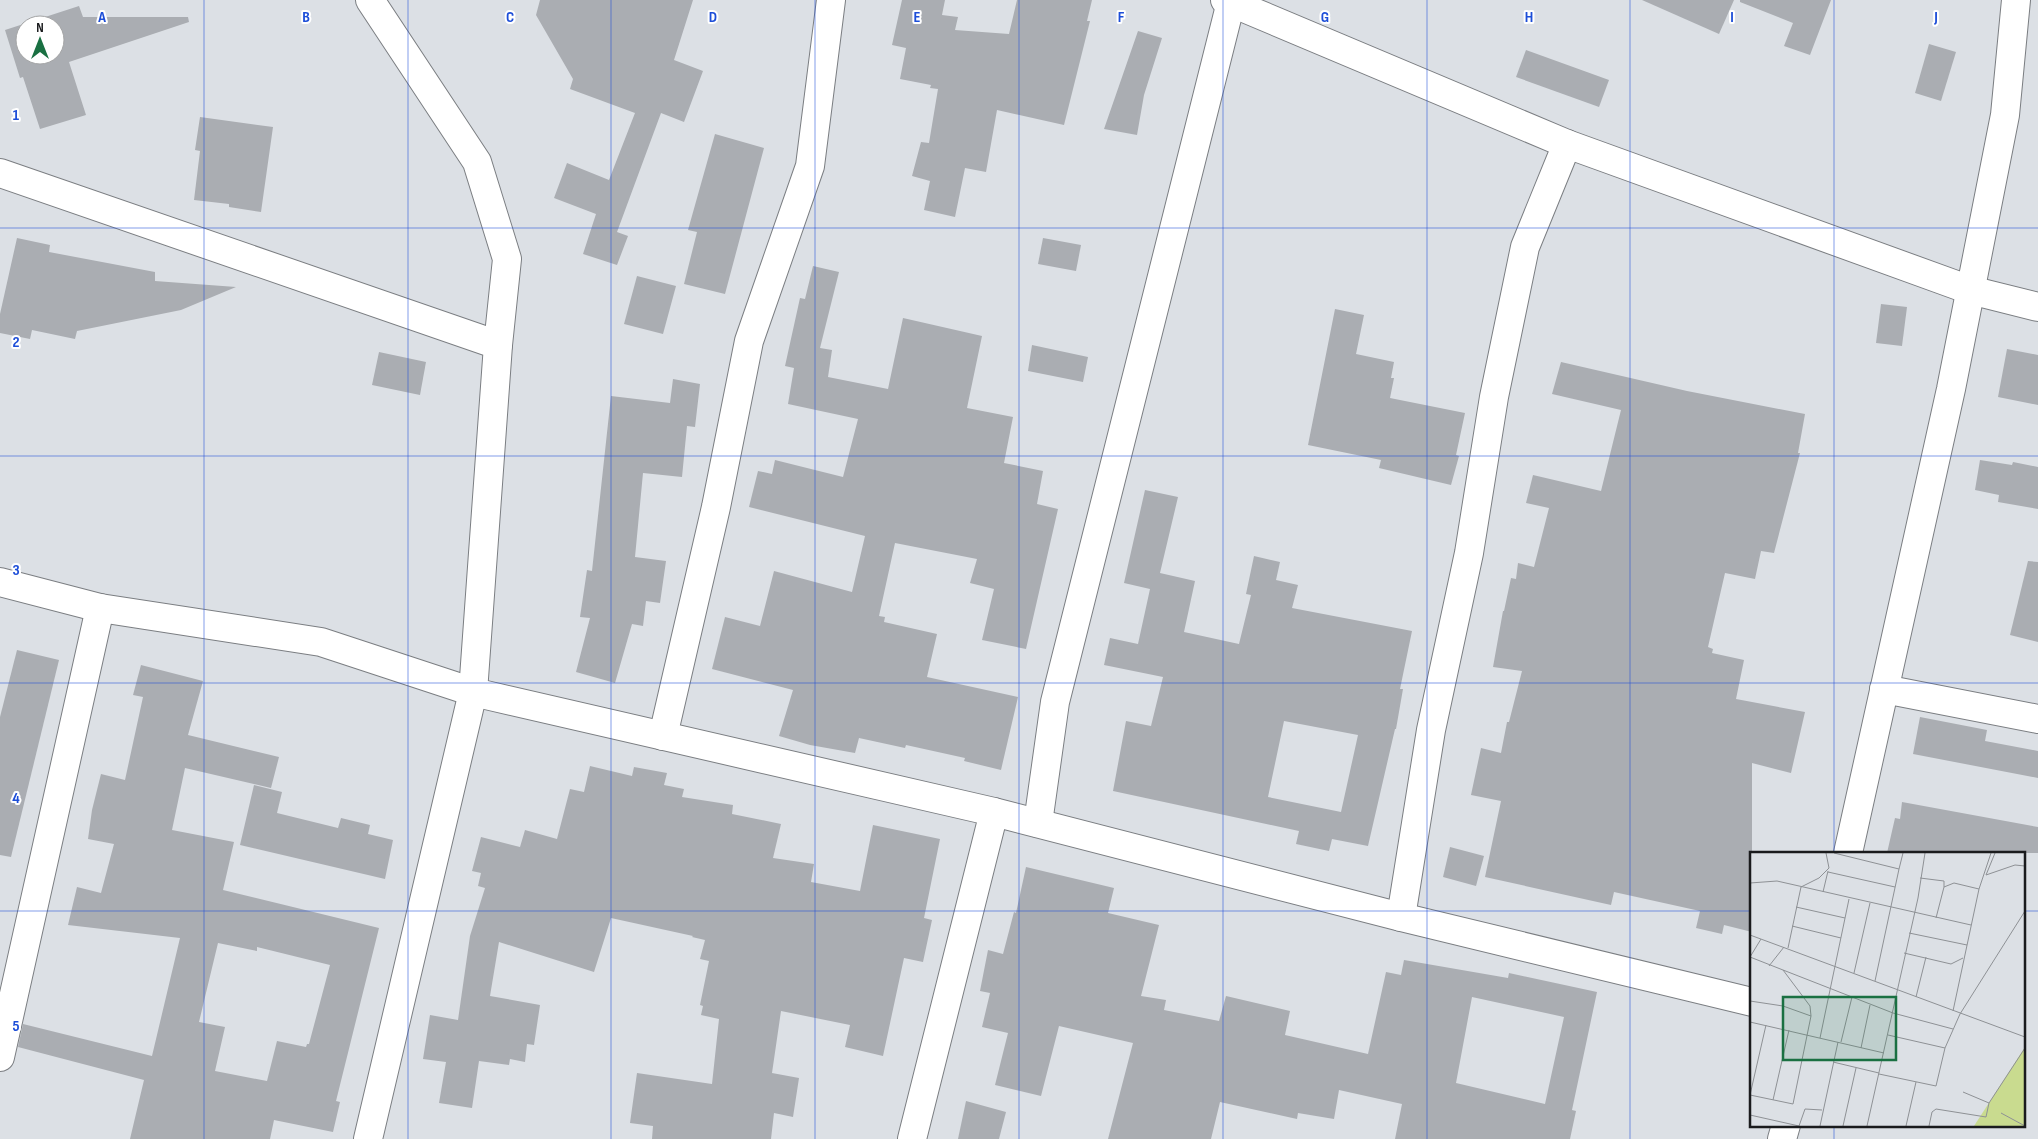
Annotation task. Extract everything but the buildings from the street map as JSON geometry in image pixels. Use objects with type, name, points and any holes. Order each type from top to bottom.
[{"type":"street","points":[[368,1139],[473,692],[498,345],[508,259],[477,162],[370,0]]},
{"type":"street","points":[[663,736],[716,507],[749,341],[810,166],[831,0]]},
{"type":"street","points":[[1848,852],[1951,389],[2004,114],[2016,0]]},
{"type":"street","points":[[1038,823],[1055,702],[1228,1],[1567,144],[1970,290],[2038,307]]},
{"type":"street","points":[[1401,917],[1431,730],[1469,553],[1494,398],[1526,247],[1567,144]]},
{"type":"street","points":[[0,173],[498,345]]},
{"type":"street","points":[[0,582],[100,608],[322,642],[473,692],[994,812],[1401,917],[1750,1002]]},
{"type":"street","points":[[0,1057],[100,608]]},
{"type":"street","points":[[1884,689],[2038,719]]},
{"type":"street","points":[[912,1139],[994,812]]},
{"type":"street","points":[[1782,1139],[1786,1126]]}]
